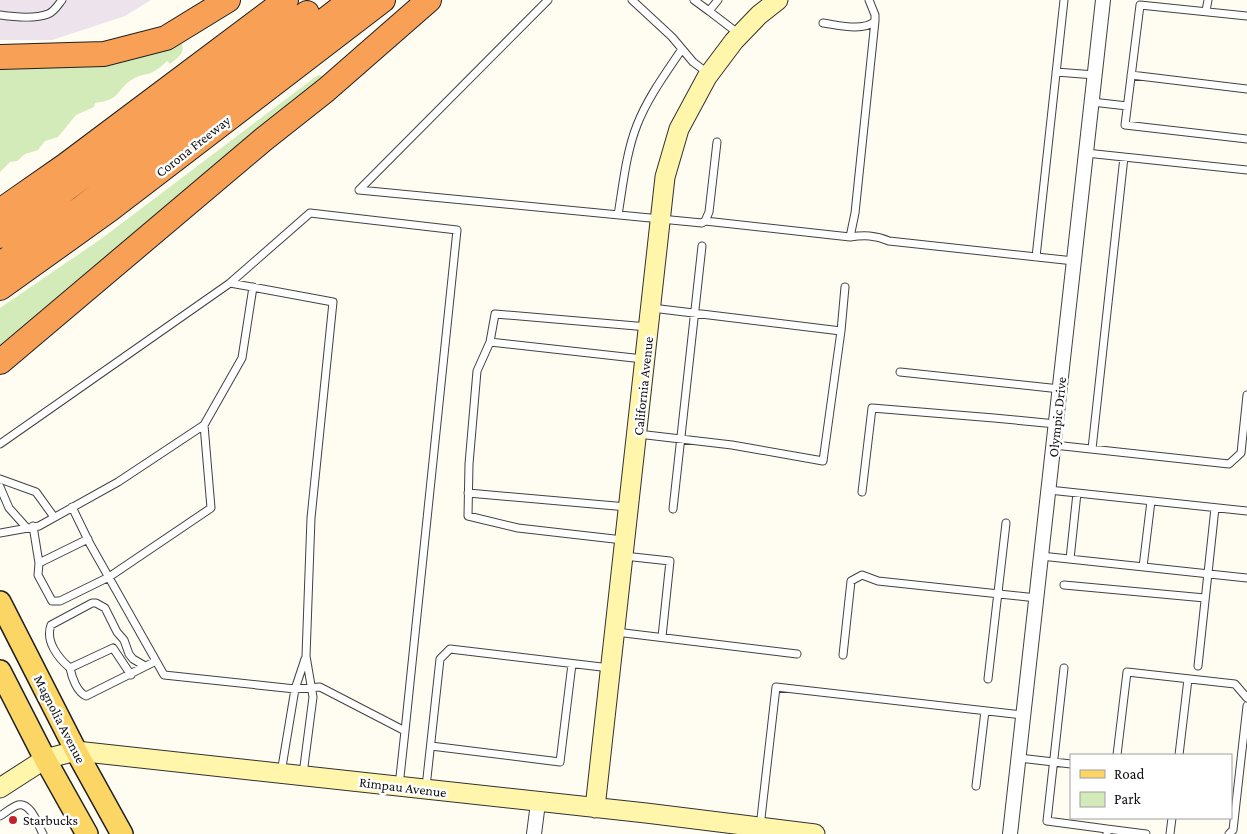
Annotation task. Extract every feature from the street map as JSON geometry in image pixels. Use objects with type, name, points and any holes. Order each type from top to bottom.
[{"type":"highway","points":[[0,57],[104,54],[166,38],[228,0]]},
{"type":"highway","points":[[0,211],[66,165],[286,0]]},
{"type":"highway","points":[[0,236],[324,0]]},
{"type":"highway","points":[[0,264],[80,209],[351,0]]},
{"type":"highway","name":"Corona Freeway","points":[[0,288],[109,210],[383,0]]},
{"type":"highway","points":[[0,362],[264,139],[326,90],[428,0]]},
{"type":"main road","name":"California Avenue","points":[[595,808],[650,328],[665,177],[679,129],[710,74],[740,35],[759,15],[778,0]]},
{"type":"main road","name":"Magnolia Avenue","points":[[0,602],[76,751],[122,834]]},
{"type":"main road","points":[[0,671],[45,759],[87,834]]},
{"type":"main road","name":"Rimpau Avenue","points":[[0,788],[45,759],[76,751],[815,834]]},
{"type":"street","name":"Olympic Drive","points":[[1010,834],[1103,0]]},
{"type":"street","points":[[534,834],[538,802]]},
{"type":"lane","points":[[0,15],[20,17],[48,14],[62,0]]},
{"type":"lane","points":[[548,0],[359,190],[702,223],[706,221],[850,237],[868,235],[881,237],[889,241],[1074,261]]},
{"type":"lane","points":[[632,0],[672,37],[693,62],[710,74]]},
{"type":"lane","points":[[694,0],[740,35]]},
{"type":"lane","points":[[709,11],[718,0]]},
{"type":"lane","points":[[850,237],[855,212],[875,21],[875,15],[869,0]]},
{"type":"lane","points":[[1036,257],[1064,0]]},
{"type":"lane","points":[[1206,11],[1208,0]]},
{"type":"lane","points":[[1247,16],[1140,4],[1125,125],[1247,139]]},
{"type":"lane","points":[[823,23],[862,27],[870,25],[875,21]]},
{"type":"lane","points":[[618,215],[625,170],[637,125],[654,90],[682,49]]},
{"type":"lane","points":[[1056,72],[1095,75]]},
{"type":"lane","points":[[1131,75],[1247,89]]},
{"type":"lane","points":[[1092,102],[1127,106]]},
{"type":"lane","points":[[706,221],[709,212],[717,142]]},
{"type":"lane","points":[[1086,153],[1247,170]]},
{"type":"lane","points":[[1092,449],[1124,157]]},
{"type":"lane","points":[[0,444],[230,283],[310,213],[457,230],[399,787]]},
{"type":"lane","points":[[673,509],[702,246]]},
{"type":"lane","points":[[230,283],[333,302],[311,518],[306,656],[313,697],[303,775]]},
{"type":"lane","points":[[0,533],[39,526],[118,482],[204,425],[242,358],[253,287]]},
{"type":"lane","points":[[638,434],[732,445],[823,461],[845,287]]},
{"type":"lane","points":[[652,308],[840,331]]},
{"type":"lane","points":[[650,328],[495,314],[490,342],[478,371],[469,464],[468,516],[518,528],[625,548],[670,561],[662,637]]},
{"type":"lane","points":[[490,342],[646,359]]},
{"type":"lane","points":[[900,372],[1060,389]]},
{"type":"lane","points":[[1054,445],[1229,464],[1241,453],[1247,395]]},
{"type":"lane","points":[[862,492],[872,408],[1056,424]]},
{"type":"lane","points":[[0,488],[8,508],[29,527],[39,563],[38,575],[52,601],[56,602],[109,577],[211,508],[204,425]]},
{"type":"lane","points":[[0,479],[36,492],[54,518]]},
{"type":"lane","points":[[1049,490],[1247,511]]},
{"type":"lane","points":[[468,493],[629,507]]},
{"type":"lane","points":[[1070,559],[1077,493]]},
{"type":"lane","points":[[1143,567],[1151,501]]},
{"type":"lane","points":[[72,507],[164,675],[295,689],[320,687],[405,731]]},
{"type":"lane","points":[[1198,666],[1215,508]]},
{"type":"lane","points":[[988,679],[1006,523]]},
{"type":"lane","points":[[39,563],[88,539]]},
{"type":"lane","points":[[1041,556],[1247,578]]},
{"type":"lane","points":[[843,655],[852,582],[862,575],[878,581],[1036,598]]},
{"type":"lane","points":[[1064,585],[1205,598]]},
{"type":"lane","points":[[145,666],[133,659],[129,654],[124,640],[117,632],[104,608],[96,603],[92,603],[51,625],[48,636],[50,642],[62,662],[70,668],[71,676],[82,694],[86,696],[156,661]]},
{"type":"lane","points":[[616,632],[797,654]]},
{"type":"lane","points":[[70,668],[113,648],[131,675]]},
{"type":"lane","points":[[426,790],[440,659],[450,649],[611,668]]},
{"type":"lane","points":[[281,773],[295,689],[306,656]]},
{"type":"lane","points":[[431,746],[560,762],[572,664]]},
{"type":"lane","points":[[1064,668],[1047,822],[1107,832],[1146,834]]},
{"type":"lane","points":[[1117,754],[1127,672],[1235,684],[1247,698]]},
{"type":"lane","points":[[1180,754],[1188,679]]},
{"type":"lane","points":[[760,827],[776,687],[1023,715]]},
{"type":"lane","points":[[1228,834],[1233,830],[1247,706]]},
{"type":"lane","points":[[976,786],[985,711]]},
{"type":"lane","points":[[1019,758],[1070,764]]},
{"type":"lane","points":[[0,816],[16,806],[25,807],[30,810],[43,834]]},
{"type":"lane","points":[[1170,834],[1172,819]]},
{"type":"shaded area","points":[[0,0],[151,0],[125,16],[52,40],[0,40]]},
{"type":"green space","points":[[178,39],[183,50],[170,64],[167,61],[151,73],[135,78],[127,83],[110,100],[95,103],[94,107],[76,115],[58,137],[45,141],[38,150],[25,154],[17,161],[10,162],[0,172],[0,64]]},
{"type":"green space","points":[[318,75],[323,76],[323,82],[0,353],[0,308],[101,239]]},
{"type":"place","name":"Starbucks","points":[[13,820]]}]
